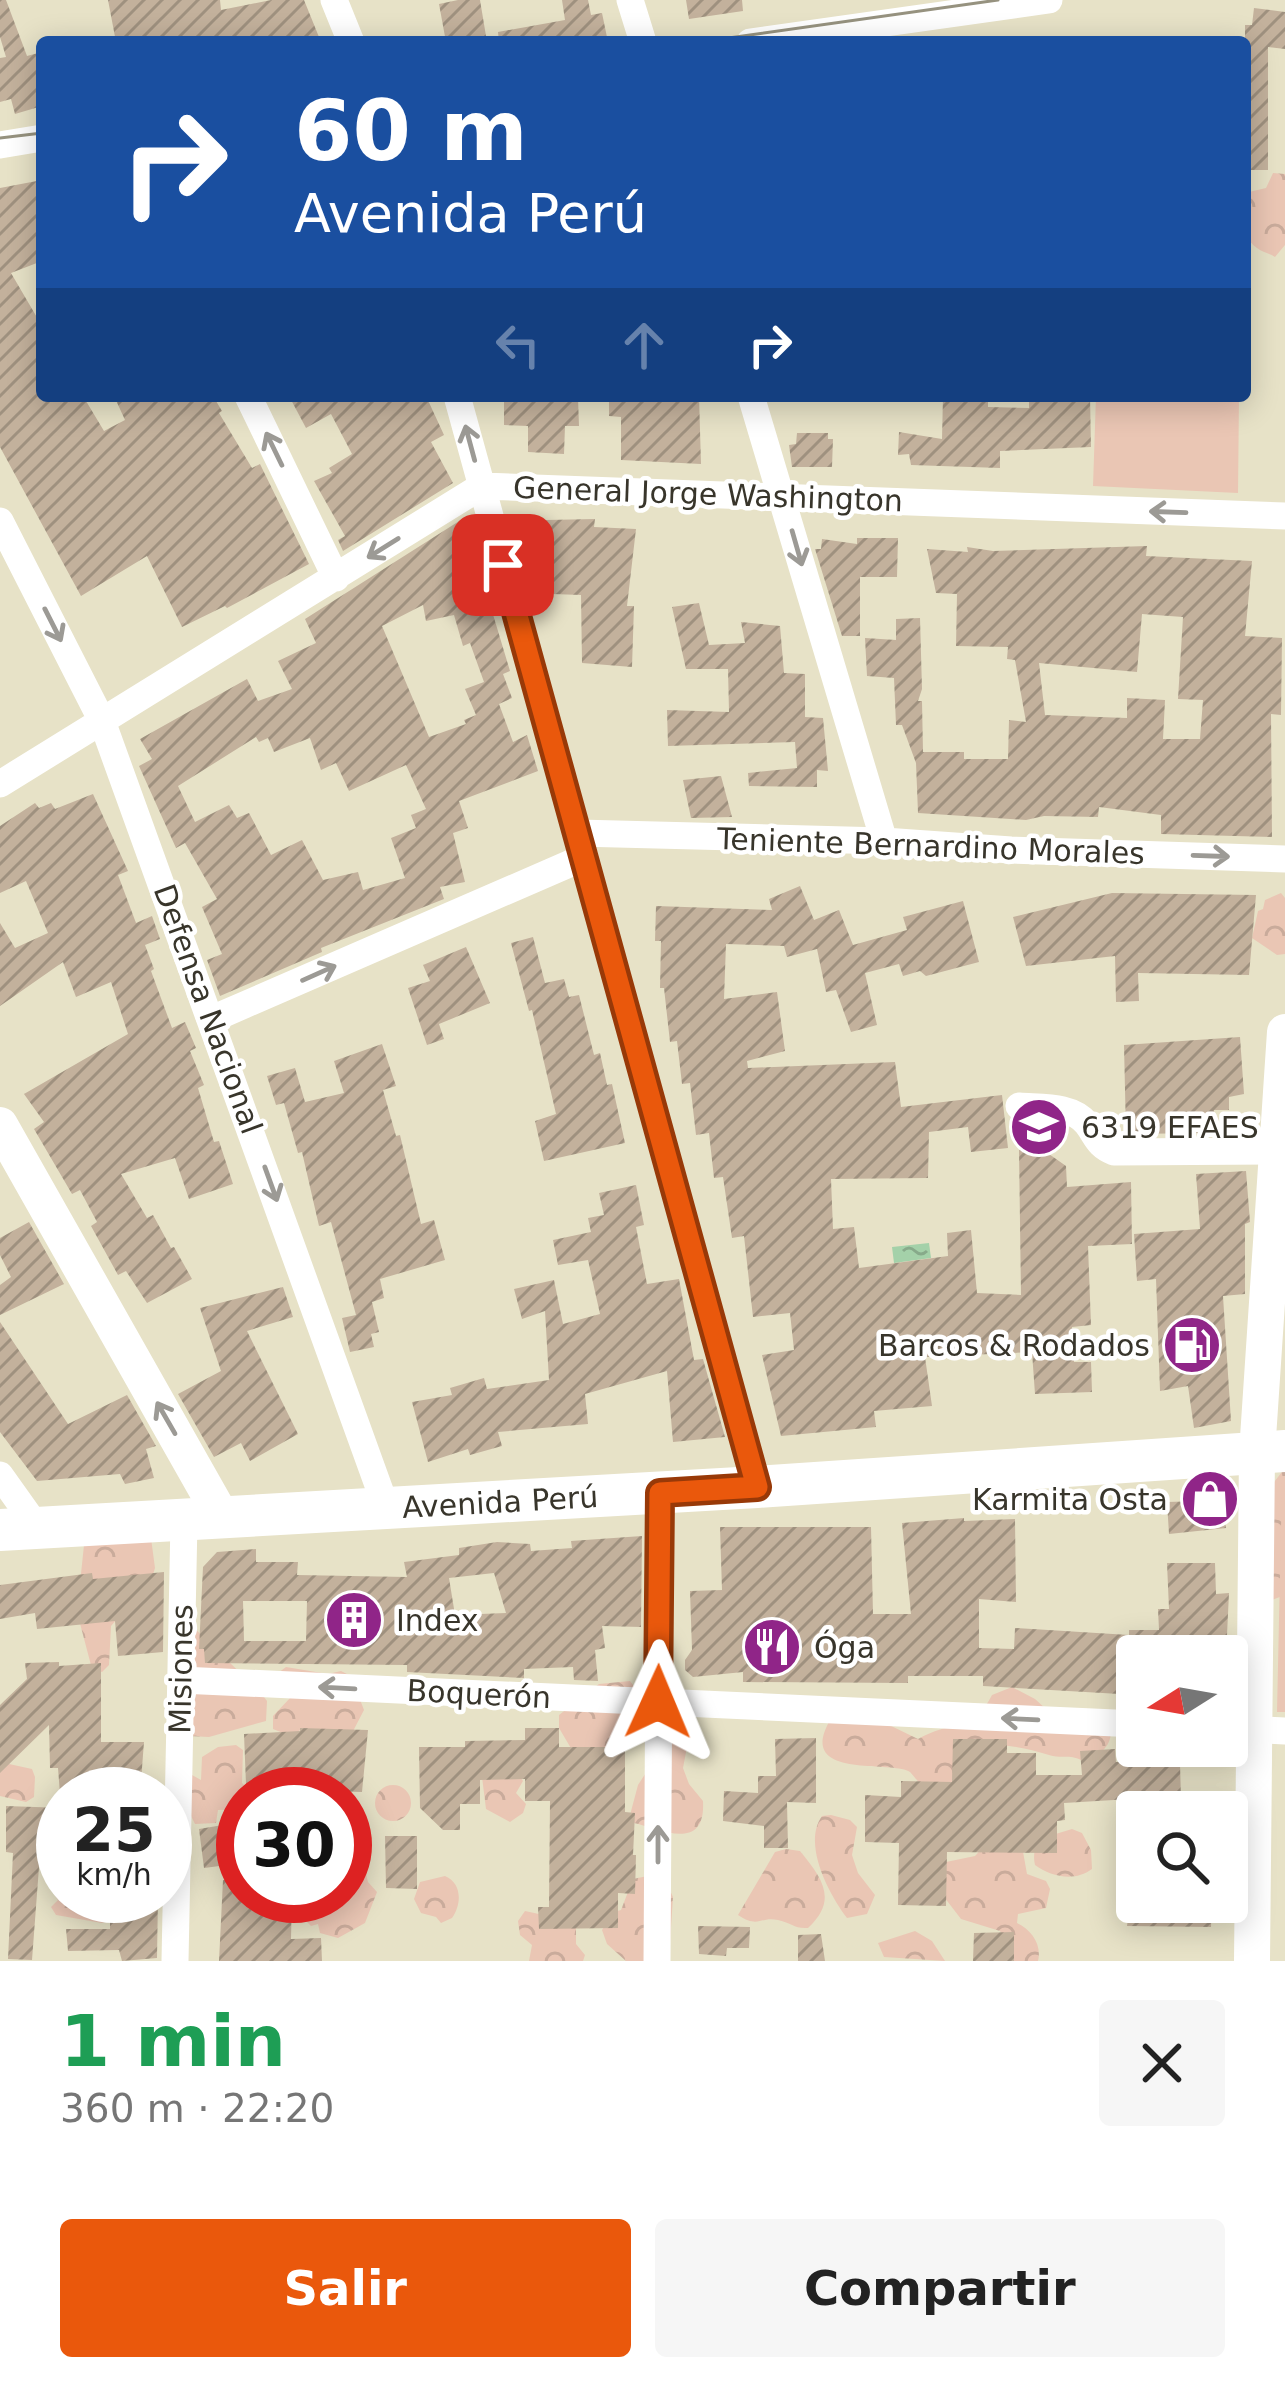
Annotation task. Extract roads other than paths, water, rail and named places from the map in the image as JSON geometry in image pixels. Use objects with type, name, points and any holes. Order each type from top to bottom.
[{"type":"main road","name":"Avenida Perú","points":[[18,1528],[387,1510],[1261,1452]]},
{"type":"street","points":[[334,0],[349,36]]},
{"type":"street","points":[[630,0],[641,36]]},
{"type":"street","points":[[793,36],[1049,0]]},
{"type":"street","points":[[0,145],[36,139]]},
{"type":"street","points":[[251,402],[336,578]]},
{"type":"street","points":[[459,402],[757,1487]]},
{"type":"street","points":[[753,402],[884,841]]},
{"type":"street","name":"General Jorge Washington","points":[[0,784],[482,486],[1285,516]]},
{"type":"street","name":"Defensa Nacional","points":[[0,521],[102,722],[387,1510]]},
{"type":"street","name":"Teniente Bernardino Morales","points":[[212,1019],[581,845],[884,841],[1285,859]]},
{"type":"street","points":[[1252,1961],[1261,1452],[1285,1032]]},
{"type":"street","points":[[1019,1106],[1074,1111],[1098,1145],[1114,1152],[1276,1151]]},
{"type":"street","points":[[0,1125],[204,1520]]},
{"type":"street","points":[[0,1474],[18,1528]]},
{"type":"street","points":[[657,1961],[660,1493]]},
{"type":"street","name":"Misiones","points":[[175,1961],[181,1680],[204,1520]]},
{"type":"street","name":"Boquerón","points":[[181,1680],[1116,1723]]},
{"type":"water","points":[[929,1243],[931,1258],[894,1263],[892,1247]]},
{"type":"tram line","points":[[743,36],[998,0]]},
{"type":"tram line","points":[[0,138],[36,134]]},
{"type":"place","name":"6319 EFAES","points":[[1039,1127]]},
{"type":"place","name":"Barcos & Rodados","points":[[1192,1345]]},
{"type":"place","name":"Karmita Osta","points":[[1210,1499]]},
{"type":"place","name":"Index","points":[[354,1620]]},
{"type":"place","name":"Óga","points":[[772,1647]]}]
